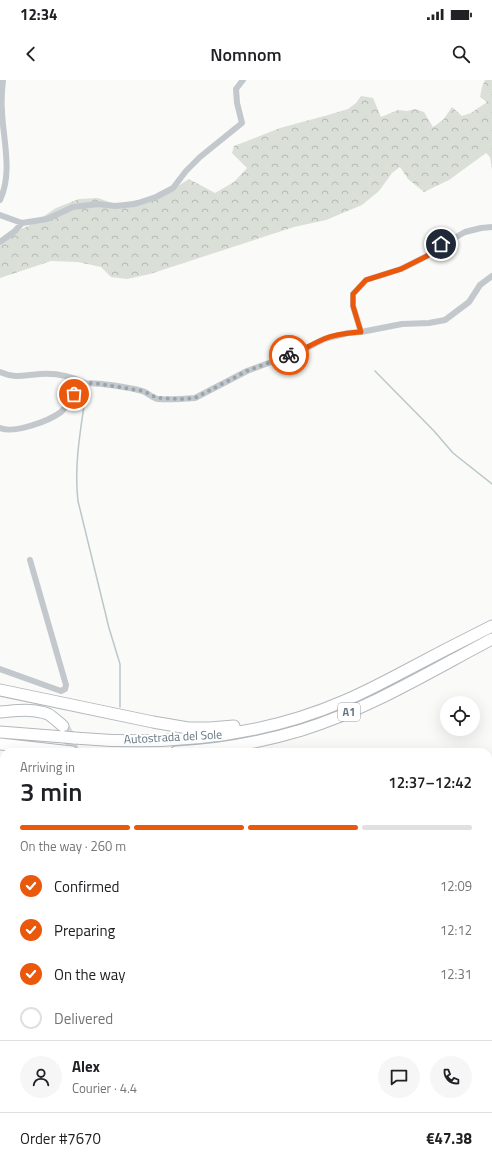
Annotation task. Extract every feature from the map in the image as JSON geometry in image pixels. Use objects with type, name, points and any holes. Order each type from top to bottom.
[{"type":"highway","name":"Autostrada del Sole","points":[[0,732],[103,740],[153,740],[194,738],[240,732],[291,720],[343,701],[370,689],[492,626]]},
{"type":"highway","name":"Autostrada del Sole","points":[[215,748],[243,744],[303,730],[349,712],[376,700],[492,639]]},
{"type":"highway","points":[[0,690],[153,722],[198,728],[241,725],[321,709]]},
{"type":"highway","points":[[0,712],[25,710],[35,711],[48,714],[63,726]]},
{"type":"highway","points":[[0,744],[34,748]]},
{"type":"street","points":[[0,200],[3,195],[6,179],[2,112],[3,80]]},
{"type":"street","points":[[0,215],[22,223],[47,219],[73,207],[98,204],[115,206],[135,204],[156,197],[172,188],[200,157],[242,124],[237,103],[236,89],[243,80]]},
{"type":"street","points":[[0,242],[15,231],[22,223]]},
{"type":"street","points":[[361,332],[353,306],[353,294],[366,280],[401,269],[420,260],[427,256],[437,245],[449,241],[465,232],[492,227]]},
{"type":"street","points":[[0,372],[9,376],[61,374],[85,383],[131,388],[143,391],[157,398],[195,398],[247,371],[301,351],[324,339],[348,333],[402,324],[429,324],[445,320],[469,302],[480,285],[492,276]]},
{"type":"street","points":[[0,428],[19,429],[46,420],[61,411],[79,387],[85,383]]},
{"type":"street","points":[[0,669],[62,691],[65,689],[66,685],[30,560]]},
{"type":"green space","points":[[485,80],[492,80],[492,169],[490,157],[486,153],[449,180],[424,192],[408,179],[400,167],[392,173],[379,191],[362,205],[326,220],[294,227],[150,274],[127,279],[111,277],[101,267],[78,262],[51,261],[0,278],[0,246],[18,231],[32,224],[56,208],[79,199],[98,198],[115,204],[162,196],[189,179],[215,193],[234,182],[247,168],[232,153],[234,146],[280,128],[348,109],[356,103],[361,96],[373,98],[381,117],[398,110],[407,111],[415,109],[424,112],[433,127],[443,120],[452,107],[462,116],[471,113],[487,102],[480,97]]},
{"type":"waterway","points":[[375,371],[434,431],[453,453],[492,484]]},
{"type":"waterway","points":[[85,399],[77,463],[78,501],[109,628],[120,664],[120,707]]},
{"type":"tunnel","points":[[63,726],[68,734],[73,748]]},
{"type":"way so far","points":[[74,394],[79,387],[85,383],[94,383],[131,388],[143,391],[157,398],[195,398],[247,371],[289,355]]},
{"type":"route","points":[[289,355],[301,351],[324,339],[348,333],[361,332],[353,306],[353,294],[366,280],[401,269],[427,256],[437,245],[441,244]]}]
